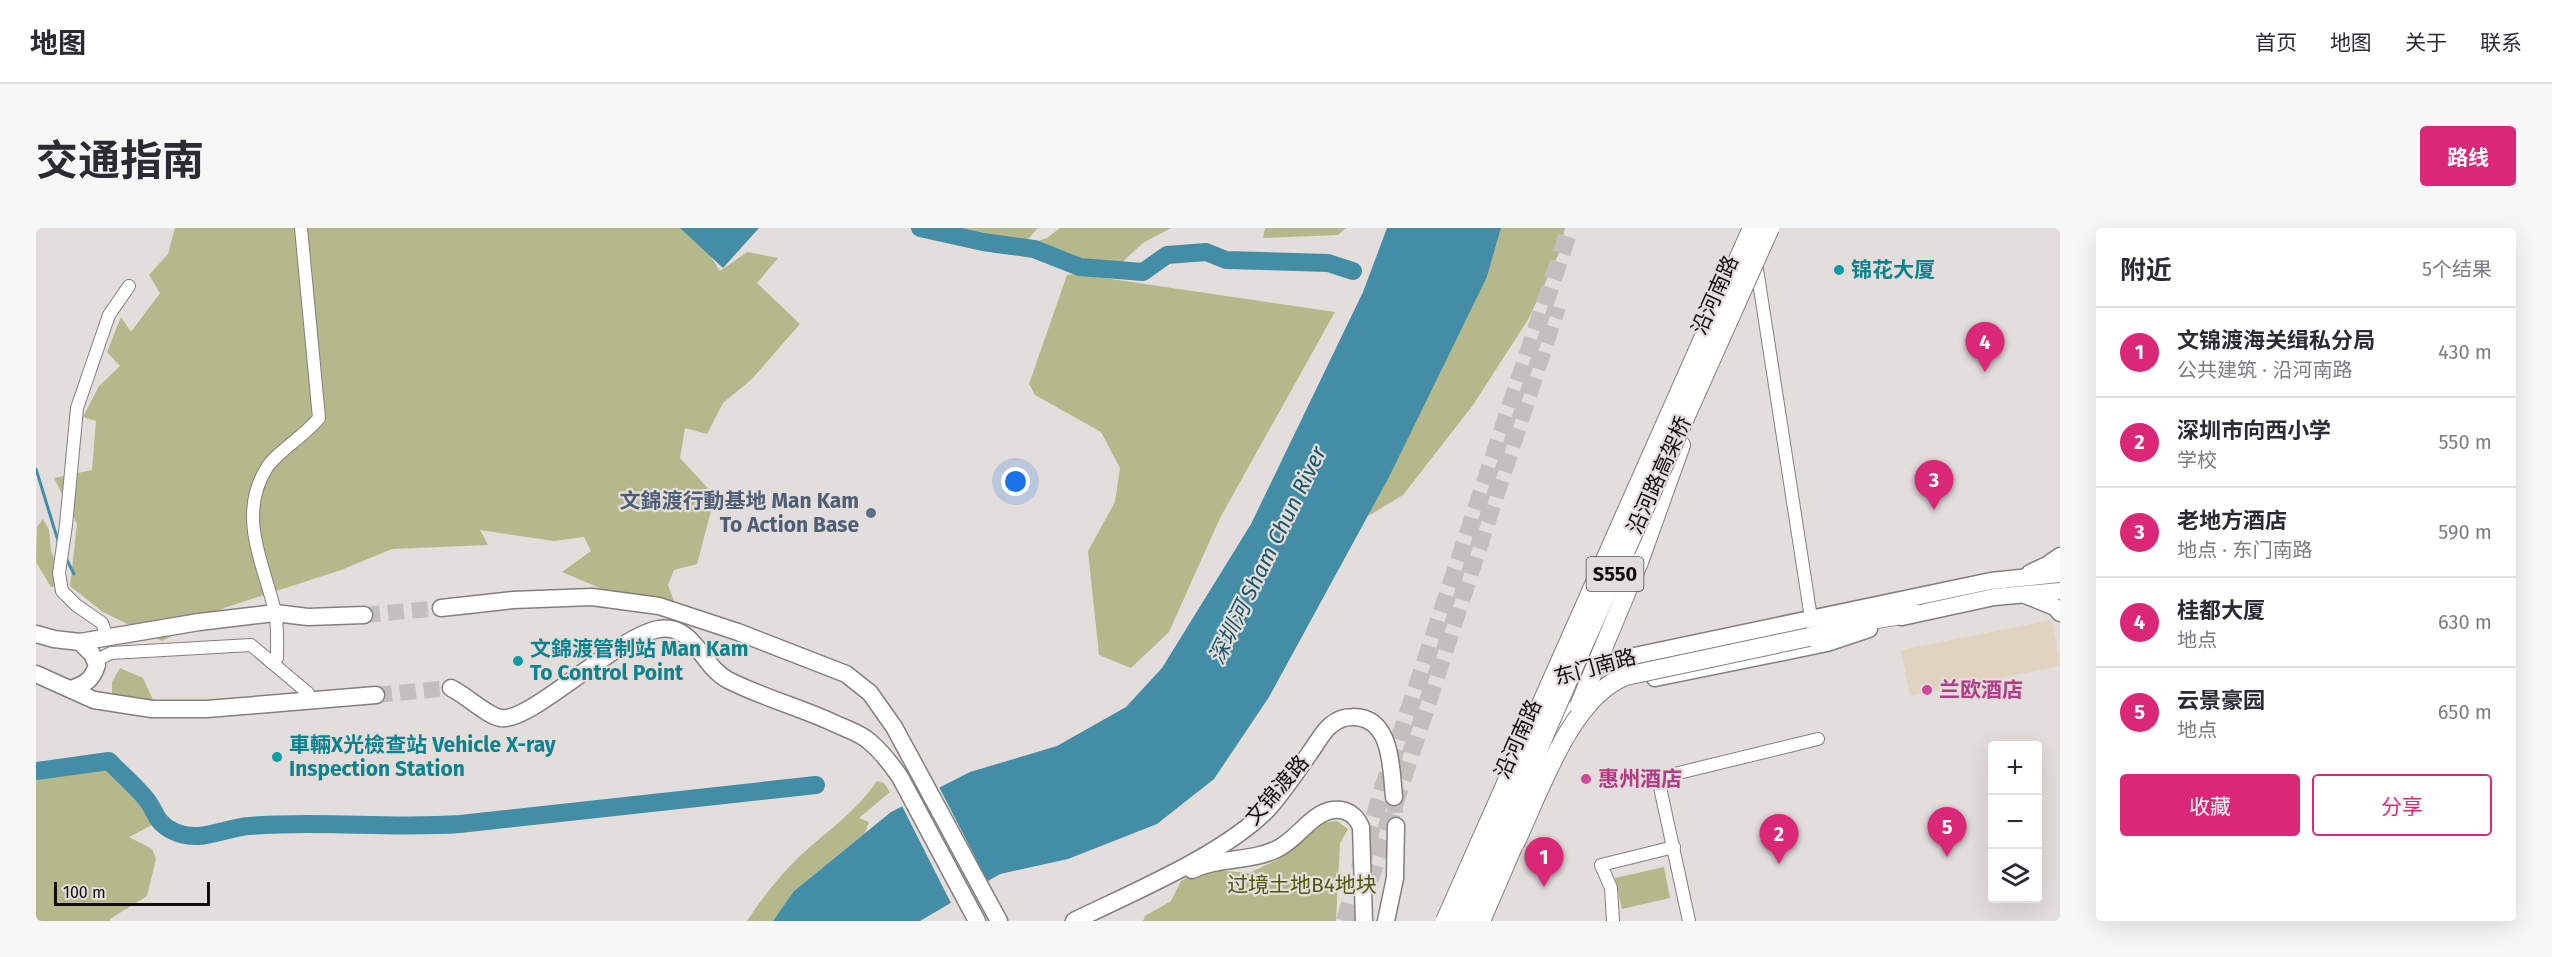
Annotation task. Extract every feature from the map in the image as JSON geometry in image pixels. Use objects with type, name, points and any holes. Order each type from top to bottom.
[{"type":"highway","name":"沿河路高架桥","points":[[1445,921],[1752,228]]},
{"type":"highway","name":"沿河路高架桥","points":[[1475,920],[1584,659],[1772,228]]},
{"type":"highway","points":[[1475,920],[1515,844],[1566,735],[1639,562],[1685,434]]},
{"type":"highway","points":[[1566,735],[1591,700],[1612,681],[1809,637],[1876,619],[1913,613]]},
{"type":"highway","points":[[1515,844],[1584,659]]},
{"type":"main road","name":"沿河南路","points":[[1437,921],[1745,228]]},
{"type":"main road","name":"沿河南路","points":[[1475,920],[1576,692],[1584,659],[1757,269],[1772,228]]},
{"type":"main road","points":[[2060,556],[2020,586],[2055,607],[2060,613]]},
{"type":"main road","name":"东门南路","points":[[1544,681],[1560,690],[1576,692],[1683,673],[1827,643],[1913,613],[2060,574]]},
{"type":"main road","name":"东门南路","points":[[1544,681],[1584,659],[1811,618],[1991,581],[2060,591]]},
{"type":"main road","points":[[441,608],[513,600],[592,597],[659,606],[685,613],[852,678],[880,705],[998,917]]},
{"type":"main road","points":[[36,634],[80,642],[199,622],[275,613],[308,617],[364,615]]},
{"type":"main road","points":[[451,688],[496,716],[512,718],[540,702],[630,640],[659,629],[675,629],[689,636],[714,671],[728,680],[817,714],[869,740],[885,755],[900,777],[976,920]]},
{"type":"main road","points":[[71,688],[85,684],[94,676],[97,665],[92,654],[80,642]]},
{"type":"main road","points":[[36,674],[94,700],[152,709],[242,707],[376,695]]},
{"type":"main road","name":"文锦渡路","points":[[1074,921],[1200,857],[1243,830],[1266,810],[1282,791],[1327,729],[1342,719],[1351,717],[1367,720],[1373,723],[1384,737],[1389,754],[1394,797]]},
{"type":"main road","name":"文锦渡路","points":[[1093,921],[1199,866],[1266,854],[1278,849],[1296,837],[1322,813],[1335,809],[1349,812],[1361,827],[1364,921]]},
{"type":"main road","points":[[1386,921],[1395,878],[1396,826]]},
{"type":"street","points":[[272,663],[277,658],[275,613],[257,555],[252,505],[266,468],[308,432],[319,418],[301,228]]},
{"type":"street","points":[[1757,269],[1811,618]]},
{"type":"street","points":[[102,639],[106,634],[102,623],[76,605],[62,591],[59,573],[77,408],[109,315],[129,286]]},
{"type":"street","points":[[95,661],[111,653],[250,645],[309,693]]},
{"type":"street","points":[[1689,921],[1658,778],[1818,739]]},
{"type":"street","points":[[1612,919],[1611,888],[1601,865],[1674,848]]},
{"type":"street","points":[[1446,901],[1475,920]]},
{"type":"shaded area","points":[[2052,620],[2060,666],[1910,696],[1901,650]]},
{"type":"green space","points":[[175,228],[689,228],[699,238],[720,271],[747,252],[778,258],[757,283],[800,324],[752,379],[723,403],[707,434],[685,428],[680,458],[715,496],[697,564],[674,570],[668,585],[682,623],[562,572],[591,551],[584,537],[554,541],[480,530],[488,545],[392,549],[341,570],[224,608],[162,641],[103,612],[70,586],[77,524],[54,478],[92,470],[96,421],[83,417],[99,386],[120,366],[107,352],[121,317],[131,332],[160,293],[149,275],[168,254]]},
{"type":"green space","points":[[918,228],[1038,228],[1020,248]]},
{"type":"green space","points":[[1060,228],[1171,228],[1143,243],[1121,263],[1030,255],[1029,244],[1047,238]]},
{"type":"green space","points":[[1265,228],[1346,228],[1338,235],[1263,238]]},
{"type":"green space","points":[[1501,228],[1565,228],[1559,253],[1529,318],[1473,405],[1403,495],[1368,516],[1487,277]]},
{"type":"green space","points":[[1077,274],[1335,312],[1220,518],[1169,632],[1131,668],[1099,655],[1088,551],[1115,502],[1120,468],[1101,432],[1035,395],[1029,384],[1067,275]]},
{"type":"green space","points":[[43,519],[49,530],[51,551],[65,585],[51,587],[36,562],[37,527]]},
{"type":"green space","points":[[120,668],[143,678],[154,702],[119,698],[112,693],[112,682]]},
{"type":"green space","points":[[107,755],[147,796],[158,822],[129,837],[152,849],[156,859],[147,896],[110,921],[36,921],[36,765],[59,759],[80,763],[93,756]]},
{"type":"green space","points":[[877,781],[884,783],[890,792],[859,818],[869,822],[865,833],[794,891],[774,921],[747,921],[785,871],[851,812]]},
{"type":"green space","name":"过境土地B4地块","points":[[1337,821],[1348,829],[1340,843],[1336,921],[1143,921],[1145,916],[1171,901],[1181,881],[1203,869],[1249,873],[1277,860],[1306,833],[1321,823]]},
{"type":"green space","points":[[1664,867],[1670,898],[1622,909],[1615,878]]},
{"type":"water","points":[[680,228],[759,228],[723,268]]},
{"type":"water","name":"深圳河 Sham Chun River","points":[[1387,228],[1501,228],[1487,277],[1389,477],[1269,697],[1214,779],[1157,824],[1068,859],[1000,874],[920,921],[773,921],[794,891],[891,812],[970,772],[1057,746],[1126,707],[1162,668],[1251,524],[1363,292]]},
{"type":"pier","points":[[938,785],[989,884],[952,905],[901,804]]},
{"type":"waterway","points":[[920,228],[983,242],[1034,249],[1080,267],[1143,272],[1167,255],[1206,252],[1226,260],[1328,263],[1353,271]]},
{"type":"waterway","points":[[36,469],[59,544]]},
{"type":"waterway","points":[[66,558],[74,574]]},
{"type":"waterway","points":[[36,771],[109,761],[143,795],[163,824],[173,831],[192,836],[202,836],[239,827],[276,824],[407,826],[460,824],[816,785]]},
{"type":"tunnel","points":[[1345,921],[1382,791],[1570,228]]},
{"type":"tunnel","points":[[1369,882],[1557,307]]},
{"type":"tunnel","points":[[364,615],[441,608]]},
{"type":"tunnel","points":[[376,695],[451,688]]},
{"type":"tunnel","points":[[1394,797],[1396,826]]},
{"type":"place","name":"锦花大厦","points":[[1839,270]]},
{"type":"place","name":"桂都大厦","points":[[1985,372]]},
{"type":"place","name":"老地方酒店","points":[[1934,510]]},
{"type":"place","name":"文錦渡行動基地 Man Kam To Action Base","points":[[871,513]]},
{"type":"place","name":"文錦渡管制站 Man Kam To Control Point","points":[[518,661]]},
{"type":"place","name":"兰欧酒店","points":[[1927,690]]},
{"type":"place","name":"車輛X光檢查站 Vehicle X-ray Inspection Station","points":[[277,757]]},
{"type":"place","name":"惠州酒店","points":[[1586,779]]},
{"type":"place","name":"云景豪园","points":[[1947,857]]},
{"type":"place","name":"深圳市向西小学","points":[[1779,864]]},
{"type":"place","name":"文锦渡海关缉私分局","points":[[1544,887]]}]
